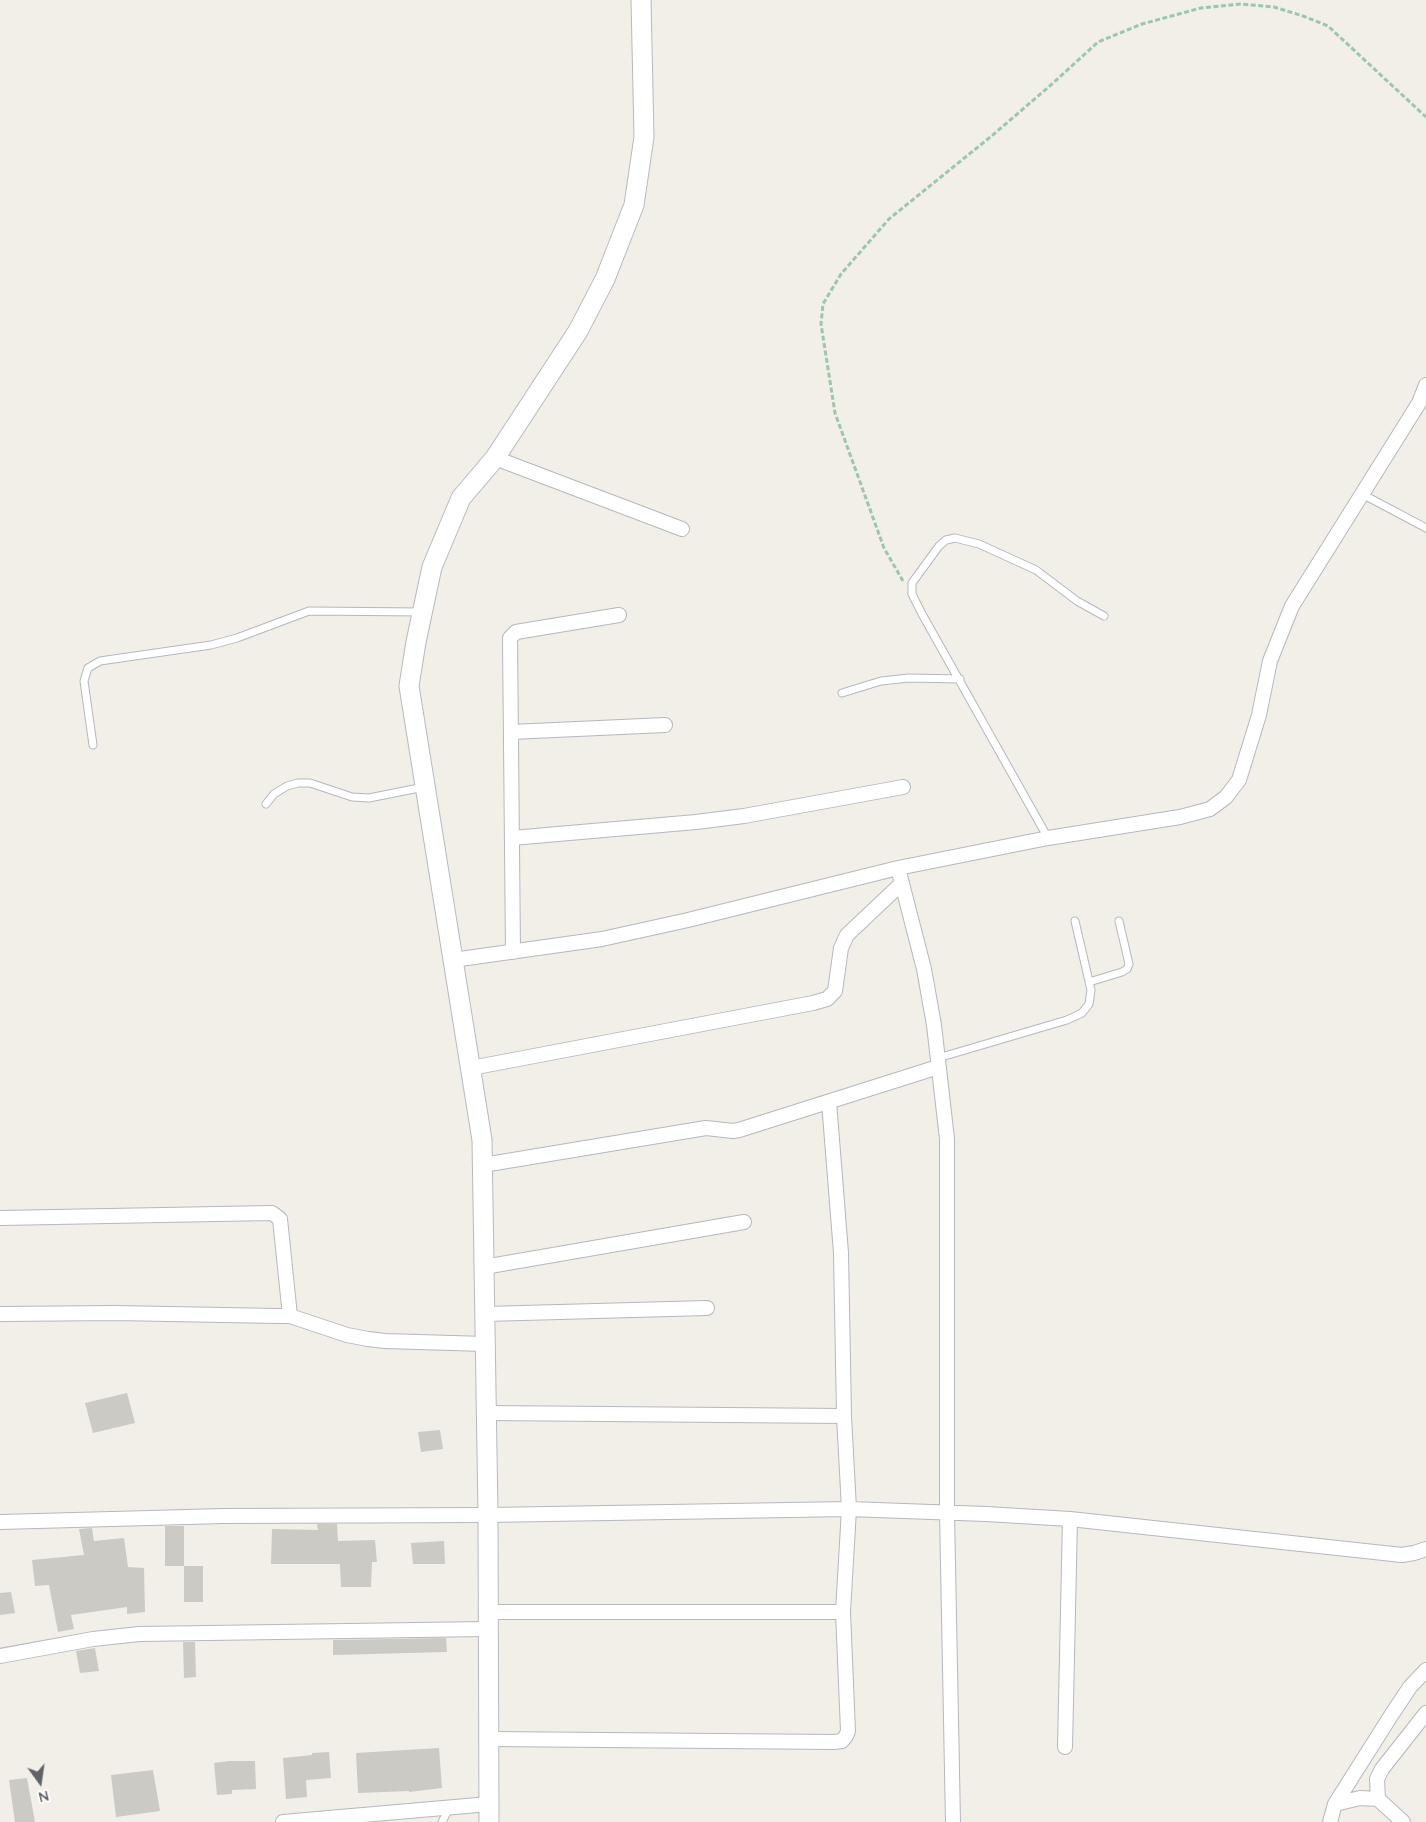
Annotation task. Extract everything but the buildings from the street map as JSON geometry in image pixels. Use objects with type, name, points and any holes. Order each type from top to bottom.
[{"type":"main road","points":[[489,1813],[488,1515],[482,1140],[409,686],[432,567],[461,498],[495,458],[578,331],[605,279],[634,205],[644,138],[641,0]]},
{"type":"street","points":[[453,960],[612,937],[898,868],[1048,838],[1180,818],[1210,809],[1226,797],[1239,780],[1259,715],[1270,661],[1292,606],[1419,403],[1426,385]]},
{"type":"street","points":[[495,458],[682,529]]},
{"type":"street","points":[[513,952],[510,638],[516,632],[620,615]]},
{"type":"street","points":[[511,732],[665,725]]},
{"type":"street","points":[[512,838],[724,818],[903,787]]},
{"type":"street","points":[[898,868],[924,969],[934,1025],[947,1139],[946,1513],[953,1822]]},
{"type":"street","points":[[471,1068],[813,1004],[826,999],[835,991],[841,948],[847,935],[902,883]]},
{"type":"street","points":[[483,1165],[706,1128],[739,1130],[829,1102],[938,1063]]},
{"type":"street","points":[[489,1739],[824,1742],[842,1741],[848,1731],[844,1612],[848,1509],[841,1253],[829,1102]]},
{"type":"street","points":[[0,1218],[272,1213],[280,1219],[290,1316]]},
{"type":"street","points":[[484,1267],[744,1222]]},
{"type":"street","points":[[485,1314],[707,1308]]},
{"type":"street","points":[[0,1314],[115,1313],[290,1316],[347,1335],[368,1339],[485,1344]]},
{"type":"street","points":[[486,1413],[844,1416]]},
{"type":"street","points":[[0,1522],[224,1516],[488,1515],[848,1509],[1070,1519],[1402,1555],[1426,1549]]},
{"type":"street","points":[[1065,1747],[1070,1519]]},
{"type":"street","points":[[0,1656],[93,1639],[139,1634],[488,1621],[844,1612]]},
{"type":"street","points":[[1330,1822],[1335,1804],[1410,1687],[1426,1670]]},
{"type":"street","points":[[1378,1799],[1377,1779],[1382,1768],[1426,1713]]},
{"type":"street","points":[[1335,1804],[1360,1798],[1378,1799],[1403,1822]]},
{"type":"street","points":[[283,1822],[449,1808],[489,1813]]},
{"type":"lane","points":[[1362,494],[1426,528]]},
{"type":"lane","points":[[1048,838],[919,607],[911,588],[912,583],[939,546],[946,540],[955,538],[979,544],[1036,570],[1077,601],[1104,616]]},
{"type":"lane","points":[[93,745],[84,681],[88,668],[100,661],[211,645],[237,638],[309,611],[422,612]]},
{"type":"lane","points":[[842,693],[881,681],[909,678],[960,679]]},
{"type":"lane","points":[[266,804],[274,794],[298,783],[310,783],[352,798],[369,798],[425,787]]},
{"type":"lane","points":[[1089,982],[1127,969],[1129,964],[1119,920]]},
{"type":"lane","points":[[938,1063],[1067,1020],[1082,1013],[1089,1004],[1091,990],[1075,921]]},
{"type":"lane","points":[[442,1822],[449,1808]]},
{"type":"path","points":[[911,588],[896,572],[884,548],[835,413],[821,324],[823,304],[841,274],[888,219],[994,134],[1098,42],[1142,24],[1201,8],[1241,4],[1274,7],[1328,26],[1426,118]]}]
